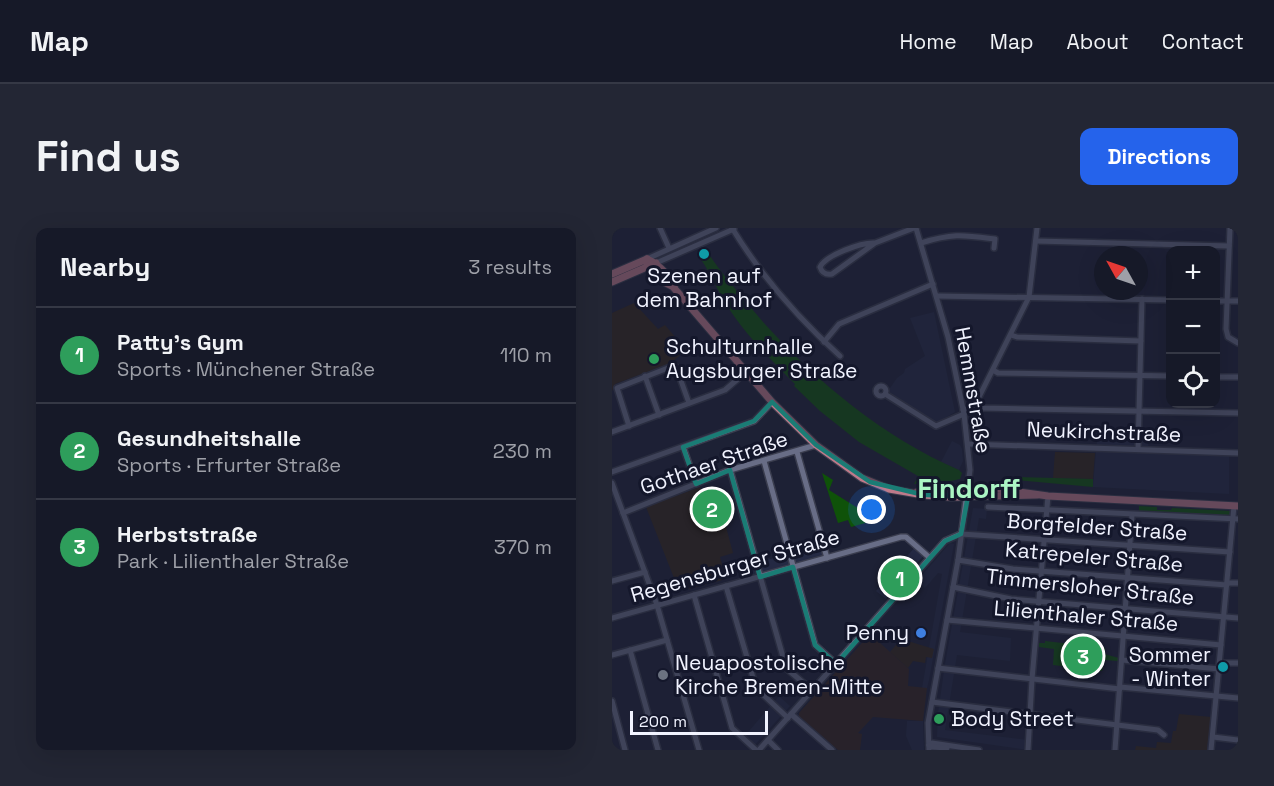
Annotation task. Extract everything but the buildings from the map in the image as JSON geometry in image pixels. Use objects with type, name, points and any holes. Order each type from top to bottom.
[{"type":"main road","points":[[647,259],[647,267],[674,288],[772,402],[816,445],[870,482],[889,489],[951,497],[969,492],[1236,506]]},
{"type":"main road","points":[[612,274],[647,259],[656,263],[671,279],[674,288]]},
{"type":"main road","points":[[612,282],[656,263]]},
{"type":"street","points":[[660,228],[669,248]]},
{"type":"street","points":[[647,259],[716,228]]},
{"type":"street","points":[[656,263],[734,228],[766,279],[824,342],[840,356]]},
{"type":"street","points":[[875,243],[864,243],[825,261],[820,267],[821,271],[832,274],[875,243],[915,228]]},
{"type":"street","name":"Hemmstraße","points":[[915,228],[948,338],[968,444],[969,492],[932,702],[931,747]]},
{"type":"street","points":[[885,394],[936,426],[976,404],[1029,297],[1037,228]]},
{"type":"street","points":[[1230,228],[1226,329],[1230,339],[1238,343]]},
{"type":"street","points":[[921,243],[951,235],[995,240],[994,248]]},
{"type":"street","points":[[1036,241],[1229,246]]},
{"type":"street","points":[[824,342],[839,324],[933,284]]},
{"type":"street","points":[[937,296],[1094,298]]},
{"type":"street","points":[[1148,299],[1166,300]]},
{"type":"street","points":[[1138,449],[1142,300]]},
{"type":"street","points":[[1220,301],[1238,301]]},
{"type":"street","points":[[1011,335],[1141,341]]},
{"type":"street","points":[[629,426],[617,388],[645,376],[673,366],[676,368],[689,403]]},
{"type":"street","points":[[993,370],[998,373],[1166,376]]},
{"type":"street","points":[[612,432],[725,390],[746,372]]},
{"type":"street","points":[[645,376],[659,415]]},
{"type":"street","points":[[1220,377],[1238,377]]},
{"type":"street","points":[[612,472],[754,421],[772,402]]},
{"type":"street","points":[[976,404],[983,408],[1238,412]]},
{"type":"street","name":"Neukirchstraße","points":[[968,444],[1238,453]]},
{"type":"street","name":"Gothaer Straße","points":[[623,513],[730,470],[816,445]]},
{"type":"street","points":[[682,447],[696,484]]},
{"type":"street","points":[[797,452],[827,558]]},
{"type":"street","points":[[764,461],[815,645],[836,664]]},
{"type":"street","points":[[730,470],[785,664],[787,669],[812,690]]},
{"type":"street","points":[[612,483],[657,605],[699,750]]},
{"type":"street","points":[[1028,750],[1048,496]]},
{"type":"street","points":[[1211,750],[1236,506]]},
{"type":"street","points":[[988,507],[1236,519]]},
{"type":"street","points":[[1115,750],[1132,515]]},
{"type":"street","points":[[694,595],[732,728],[757,750],[945,541],[961,534]]},
{"type":"street","name":"Borgfelder Straße","points":[[961,534],[1130,546],[1238,550]]},
{"type":"street","name":"Regensburger Straße","points":[[612,618],[906,537],[930,558]]},
{"type":"street","name":"Katrepeler Straße","points":[[958,560],[1042,571],[1238,583]]},
{"type":"street","points":[[612,581],[645,572]]},
{"type":"street","points":[[726,586],[756,688],[832,750]]},
{"type":"street","name":"Timmersloher Straße","points":[[953,587],[1011,599],[1238,618]]},
{"type":"street","name":"Lilienthaler Straße","points":[[947,620],[1221,645]]},
{"type":"street","points":[[612,655],[667,640]]},
{"type":"street","points":[[630,650],[658,750]]},
{"type":"street","points":[[1122,660],[1220,666],[1238,663]]},
{"type":"street","points":[[938,668],[1238,698]]},
{"type":"street","points":[[612,701],[625,750]]},
{"type":"street","points":[[932,702],[1158,730],[1164,735]]},
{"type":"street","points":[[1213,736],[1238,740]]},
{"type":"street","points":[[768,740],[778,750]]},
{"type":"street","points":[[931,747],[979,750]]},
{"type":"highlighted area","points":[[772,402],[816,445],[870,482],[924,495],[968,496],[961,534],[945,541],[836,664],[815,645],[793,567],[760,577],[730,470],[696,484],[683,447],[754,421]]},
{"type":"shaded area","points":[[634,303],[658,329],[665,325],[686,350],[671,363],[615,384],[612,391],[612,313]]},
{"type":"shaded area","points":[[934,312],[955,412],[938,422],[888,391],[905,369],[925,356],[910,318]]},
{"type":"shaded area","points":[[966,344],[975,397],[971,402],[968,398],[957,346]]},
{"type":"shaded area","points":[[1130,430],[1149,430],[1148,450],[1229,453],[1229,494],[1093,487],[1097,440],[1129,441]]},
{"type":"shaded area","points":[[952,441],[960,445],[962,449],[963,461],[959,470],[941,462]]},
{"type":"shaded area","points":[[1055,452],[1095,453],[1093,479],[1053,478]]},
{"type":"shaded area","points":[[700,487],[705,499],[715,495],[733,553],[720,557],[726,579],[689,589],[685,575],[674,578],[646,507]]},
{"type":"shaded area","points":[[973,508],[987,509],[986,519],[979,518],[960,632],[1011,638],[1010,661],[957,655],[945,730],[1028,740],[1028,750],[937,737],[945,664]]},
{"type":"shaded area","points":[[950,543],[954,544],[929,680],[927,688],[922,688],[942,574],[938,573],[925,588],[917,581]]},
{"type":"shaded area","points":[[823,544],[827,557],[744,581],[739,568]]},
{"type":"shaded area","points":[[916,546],[925,554],[886,599],[876,591]]},
{"type":"shaded area","points":[[870,634],[909,669],[908,686],[927,688],[923,721],[873,717],[858,733],[862,734],[860,750],[838,750],[799,716],[799,713]]},
{"type":"shaded area","points":[[901,639],[934,649],[932,658],[926,657],[925,663],[913,661],[908,668],[890,652]]},
{"type":"shaded area","points":[[779,696],[790,706],[753,747],[743,738]]},
{"type":"shaded area","points":[[1179,714],[1211,717],[1207,750],[1135,750],[1136,746],[1156,748],[1157,742],[1171,743]]},
{"type":"shaded area","points":[[907,721],[923,721],[924,750],[912,750],[906,736]]},
{"type":"green space","points":[[706,250],[763,322],[829,387],[853,407],[904,442],[959,470],[962,473],[960,479],[942,483],[914,484],[918,476],[859,442],[820,411],[794,386],[795,384],[756,343],[730,310],[697,254]]},
{"type":"green space","points":[[822,473],[833,480],[829,490],[864,512],[869,522],[851,527],[848,520],[838,523]]},
{"type":"green space","points":[[1015,477],[1093,479],[1093,487],[1015,480]]},
{"type":"green space","points":[[1139,506],[1157,507],[1157,510],[1171,510],[1172,508],[1231,511],[1230,516],[1139,511]]},
{"type":"green space","points":[[1045,641],[1105,648],[1104,654],[1119,658],[1118,661],[1104,660],[1102,671],[1053,665],[1054,649],[1039,647],[1039,643],[1045,643]]},
{"type":"place","name":"Szenen auf dem Bahnhof","points":[[704,254]]},
{"type":"place","name":"Schulturnhalle Augsburger Straße","points":[[654,359]]},
{"type":"place","name":"Gesundheitshalle","points":[[712,509]]},
{"type":"place","name":"Patty's Gym","points":[[900,578]]},
{"type":"place","name":"Penny","points":[[921,633]]},
{"type":"place","name":"Herbststraße","points":[[1083,656]]},
{"type":"place","name":"Sommer - Winter","points":[[1223,667]]},
{"type":"place","name":"Neuapostolische Kirche Bremen-Mitte","points":[[663,675]]},
{"type":"place","name":"Body Street","points":[[939,719]]},
{"type":"district","name":"Findorff","points":[[969,489]]}]
